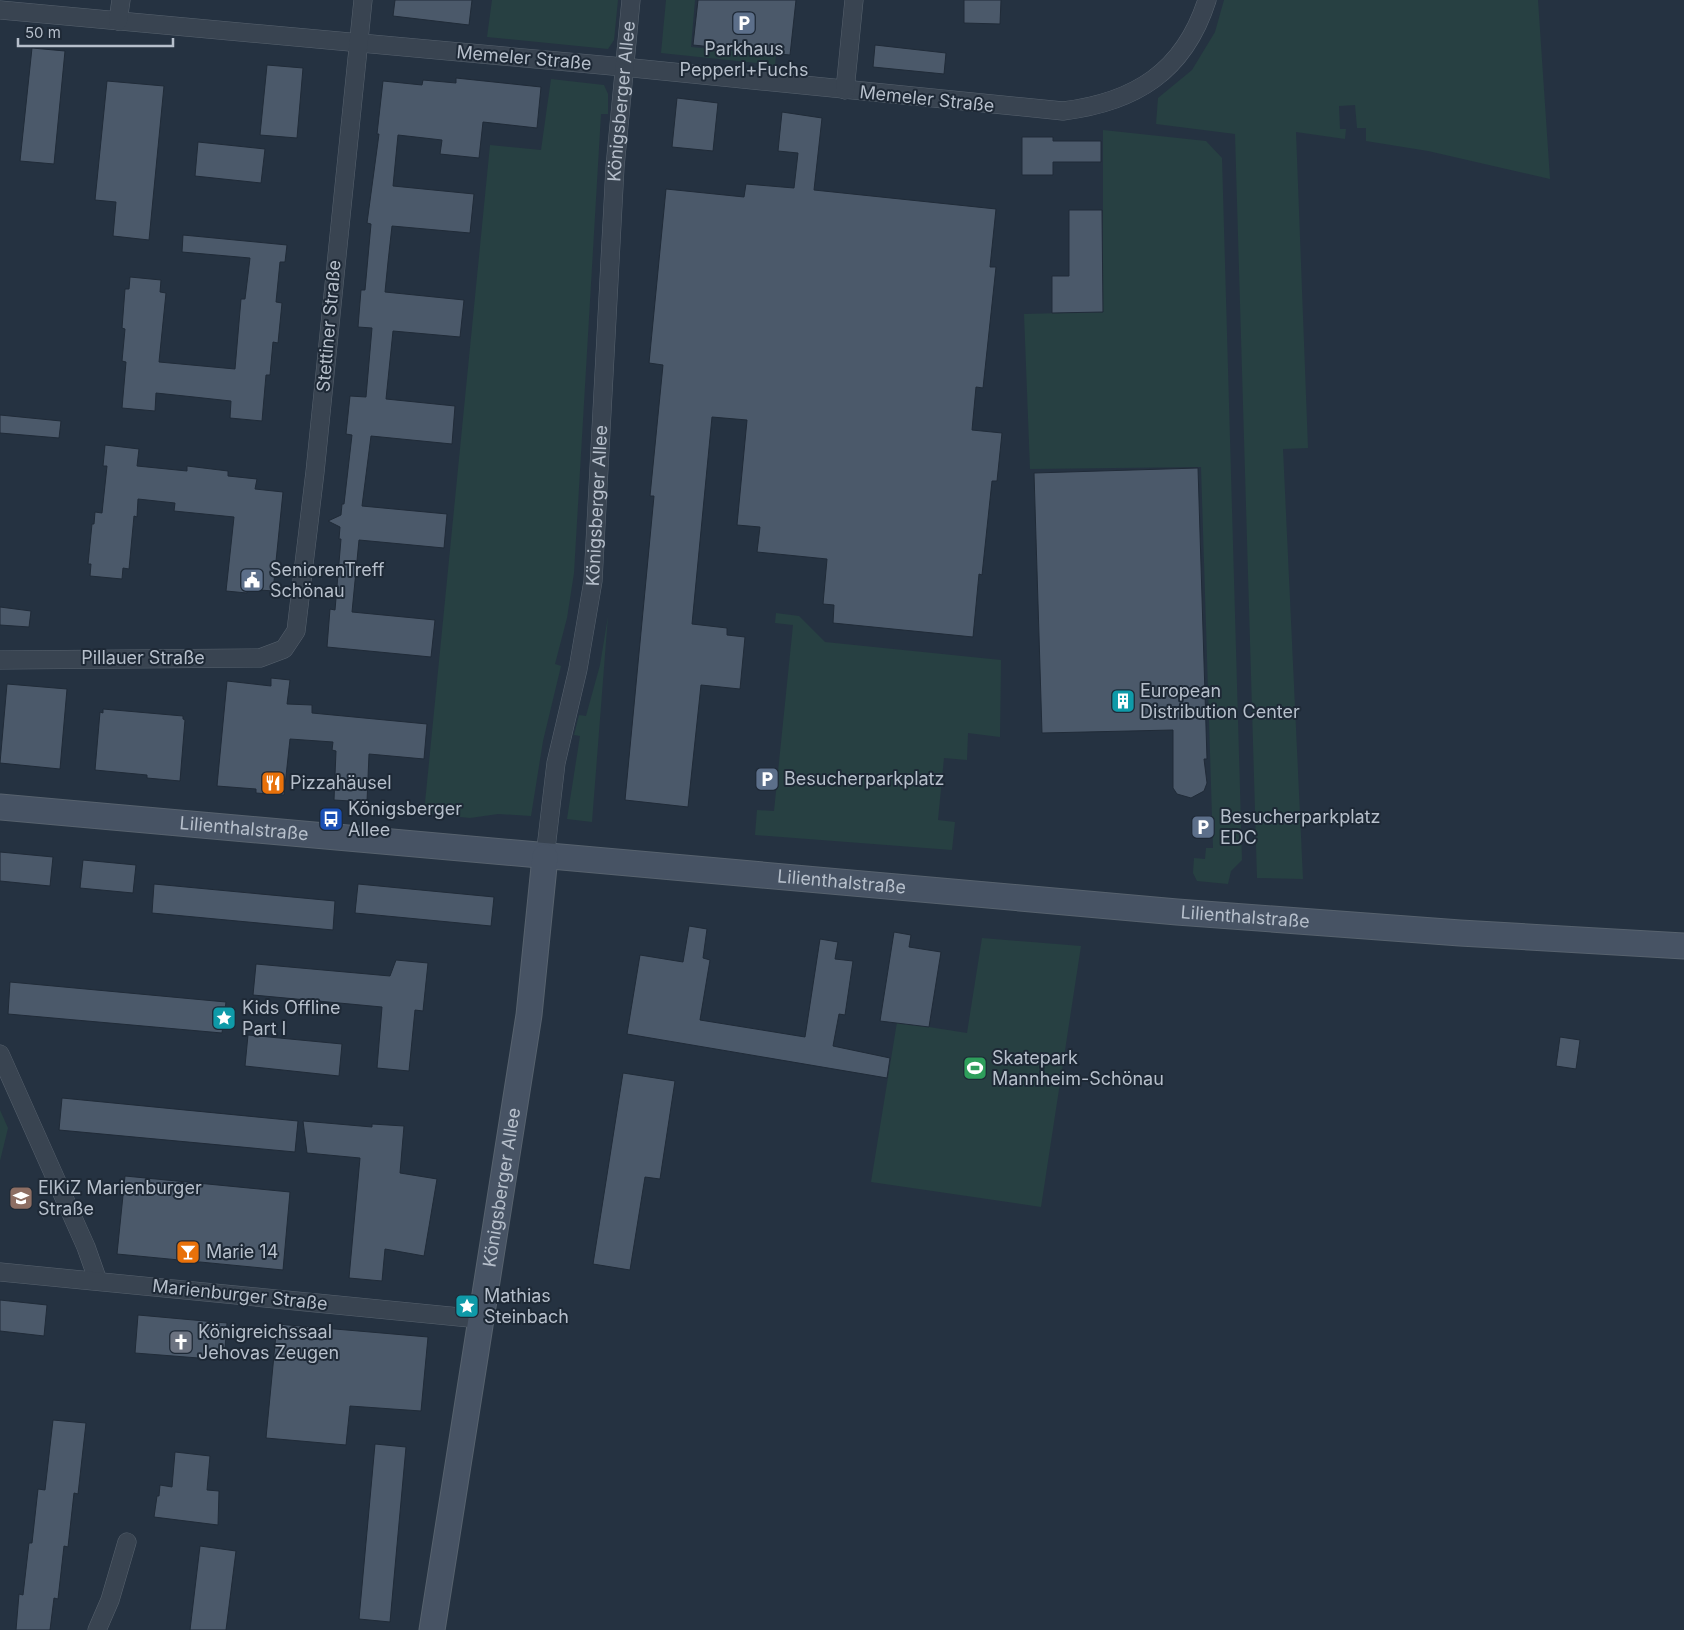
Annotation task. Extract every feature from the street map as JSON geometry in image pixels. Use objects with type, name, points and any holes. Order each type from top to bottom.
[{"type":"street","points":[[118,21],[121,0]]},
{"type":"street","name":"Stettiner Straße","points":[[284,649],[296,631],[300,609],[357,43],[363,0]]},
{"type":"street","name":"Königsberger Allee","points":[[432,1630],[529,1015],[556,763],[578,669],[593,581],[614,167],[631,0]]},
{"type":"street","points":[[845,90],[854,0]]},
{"type":"street","name":"Memeler Straße","points":[[0,10],[623,68],[1063,112],[1090,108],[1117,100],[1148,84],[1175,60],[1194,34],[1207,0]]},
{"type":"street","name":"Pillauer Straße","points":[[0,660],[260,658],[284,649]]},
{"type":"street","name":"Lilienthalstraße","points":[[0,807],[545,858],[1196,914],[1460,933],[1684,946]]},
{"type":"street","points":[[0,1054],[86,1247],[98,1281]]},
{"type":"street","name":"Marienburger Straße","points":[[0,1272],[480,1319]]},
{"type":"street","points":[[97,1630],[110,1600],[127,1542]]},
{"type":"green space","points":[[492,0],[618,0],[614,40],[608,49],[487,37]]},
{"type":"green space","points":[[666,0],[695,0],[691,47],[776,55],[775,65],[661,53]]},
{"type":"green space","points":[[1224,0],[1538,0],[1550,179],[1428,151],[1366,141],[1366,128],[1357,128],[1355,105],[1339,106],[1340,129],[1346,129],[1345,139],[1296,132],[1308,448],[1283,449],[1303,879],[1257,878],[1235,134],[1156,124],[1158,98],[1192,70],[1215,32]]},
{"type":"green space","points":[[551,79],[604,85],[608,94],[608,114],[601,114],[574,573],[567,618],[555,664],[561,666],[543,741],[531,816],[498,814],[470,818],[424,813],[490,145],[541,150]]},
{"type":"green space","points":[[1103,130],[1206,141],[1222,158],[1242,860],[1231,871],[1228,884],[1197,881],[1193,873],[1194,858],[1205,859],[1206,848],[1213,848],[1201,467],[1030,469],[1024,314],[1103,312]]},
{"type":"green space","points":[[776,613],[799,616],[825,642],[1001,660],[1000,737],[968,733],[967,760],[944,758],[938,820],[955,822],[952,850],[755,835],[757,810],[774,811],[793,625],[775,623]]},
{"type":"green space","points":[[608,616],[592,822],[567,819],[580,736],[574,735],[579,715],[586,716],[600,665]]},
{"type":"green space","name":"Skatepark Mannheim-Schönau","points":[[982,938],[1081,946],[1041,1207],[871,1182],[897,1022],[967,1033]]},
{"type":"green space","points":[[0,1110],[8,1128],[0,1161]]},
{"type":"building","points":[[395,0],[472,0],[469,25],[393,16]]},
{"type":"building","name":"Parkhaus Pepperl+Fuchs","points":[[698,0],[796,0],[790,55],[693,45]]},
{"type":"building","points":[[964,0],[1001,0],[1000,24],[964,23]]},
{"type":"building","points":[[875,45],[946,53],[944,74],[873,67]]},
{"type":"building","points":[[32,48],[65,51],[54,164],[20,161]]},
{"type":"building","points":[[267,65],[303,68],[297,138],[260,135]]},
{"type":"building","points":[[456,78],[541,87],[537,128],[483,122],[479,158],[440,154],[442,140],[398,135],[393,186],[474,194],[470,233],[392,226],[385,292],[464,300],[460,337],[393,331],[386,399],[455,406],[452,444],[371,436],[362,506],[447,514],[444,548],[359,540],[352,612],[435,620],[431,657],[327,647],[330,609],[335,610],[341,539],[339,539],[340,527],[328,521],[341,515],[342,504],[344,504],[352,435],[346,434],[350,396],[366,397],[372,328],[358,327],[361,290],[365,290],[371,224],[367,223],[379,134],[377,134],[383,81],[422,85],[423,80],[456,83]]},
{"type":"building","points":[[107,81],[164,86],[149,240],[113,236],[116,202],[95,200]]},
{"type":"building","points":[[677,98],[718,103],[713,151],[672,147]]},
{"type":"building","points":[[782,112],[822,118],[814,190],[996,209],[990,267],[996,267],[983,388],[976,387],[972,430],[1002,433],[997,481],[992,481],[982,575],[979,574],[973,637],[833,623],[834,605],[823,604],[827,559],[757,552],[760,527],[737,525],[747,420],[712,417],[692,624],[727,628],[727,635],[745,637],[740,689],[701,685],[688,807],[625,800],[654,496],[650,496],[663,365],[649,363],[666,189],[744,197],[746,184],[794,188],[798,153],[778,151]]},
{"type":"building","points":[[1022,137],[1053,137],[1053,141],[1101,141],[1101,162],[1053,162],[1053,175],[1022,175]]},
{"type":"building","points":[[198,142],[265,149],[261,183],[195,176]]},
{"type":"building","points":[[1069,210],[1102,210],[1103,312],[1052,313],[1052,276],[1069,276]]},
{"type":"building","points":[[183,235],[287,245],[285,262],[280,262],[276,302],[282,303],[278,343],[273,342],[270,375],[266,375],[262,421],[230,418],[231,401],[156,393],[155,411],[122,408],[126,362],[122,361],[125,329],[122,328],[125,289],[129,289],[130,277],[161,280],[160,292],[166,293],[159,362],[235,369],[241,299],[245,299],[250,258],[182,252]]},
{"type":"building","points":[[0,415],[61,421],[59,438],[0,433]]},
{"type":"building","points":[[105,445],[139,449],[137,466],[187,471],[187,466],[228,471],[228,476],[257,479],[255,489],[283,492],[273,591],[247,589],[247,593],[226,591],[234,517],[174,511],[175,503],[138,499],[137,517],[134,516],[129,569],[123,568],[122,579],[90,576],[91,564],[88,564],[92,524],[94,524],[95,512],[102,513],[107,466],[103,466]]},
{"type":"building","points":[[1198,468],[1207,759],[1204,759],[1207,783],[1204,791],[1191,798],[1177,794],[1173,788],[1173,730],[1042,733],[1034,473]]},
{"type":"building","points":[[0,607],[31,611],[29,627],[0,625]]},
{"type":"building","points":[[271,678],[290,680],[287,704],[312,705],[312,713],[427,724],[424,759],[369,754],[367,802],[334,800],[336,751],[332,750],[333,742],[290,739],[284,795],[256,793],[256,789],[217,786],[227,681],[271,686]]},
{"type":"building","points":[[7,684],[67,689],[60,769],[0,763]]},
{"type":"building","points":[[103,709],[183,716],[185,720],[180,781],[147,778],[147,775],[95,770],[100,712],[103,713]]},
{"type":"building","points":[[0,852],[53,857],[50,886],[0,881]]},
{"type":"building","points":[[83,860],[136,865],[133,893],[80,888]]},
{"type":"building","points":[[154,884],[335,901],[333,930],[152,913]]},
{"type":"building","points":[[358,884],[494,897],[491,926],[355,913]]},
{"type":"building","points":[[689,926],[707,929],[703,958],[710,960],[700,1020],[805,1037],[820,939],[838,942],[835,959],[853,961],[845,1015],[839,1014],[833,1046],[890,1058],[887,1078],[627,1034],[640,955],[683,962]]},
{"type":"building","points":[[894,932],[911,935],[909,947],[941,952],[929,1027],[880,1021]]},
{"type":"building","points":[[396,960],[428,963],[423,1011],[415,1010],[409,1071],[377,1068],[382,1007],[253,995],[256,964],[390,976]]},
{"type":"building","points":[[10,982],[226,1002],[222,1033],[8,1014]]},
{"type":"building","points":[[248,1035],[342,1044],[339,1076],[245,1066]]},
{"type":"building","points":[[1560,1037],[1580,1040],[1576,1069],[1556,1066]]},
{"type":"building","points":[[623,1073],[675,1081],[660,1179],[645,1177],[630,1270],[593,1264]]},
{"type":"building","points":[[62,1098],[298,1121],[295,1152],[59,1130]]},
{"type":"building","points":[[303,1121],[372,1127],[372,1124],[404,1126],[400,1173],[437,1179],[424,1256],[385,1249],[382,1281],[349,1278],[360,1158],[307,1153]]},
{"type":"building","points":[[125,1176],[290,1192],[283,1270],[117,1254]]},
{"type":"building","points":[[0,1300],[47,1305],[44,1336],[0,1331]]},
{"type":"building","name":"Königreichssaal Jehovas Zeugen","points":[[138,1315],[227,1323],[224,1360],[135,1353]]},
{"type":"building","points":[[277,1324],[428,1337],[421,1411],[350,1406],[346,1445],[266,1438]]},
{"type":"building","points":[[53,1420],[86,1423],[78,1494],[74,1493],[68,1547],[64,1546],[58,1599],[54,1598],[50,1630],[16,1630],[19,1594],[23,1595],[29,1543],[32,1543],[38,1489],[45,1490]]},
{"type":"building","points":[[375,1444],[406,1447],[390,1622],[359,1619]]},
{"type":"building","points":[[175,1452],[210,1456],[207,1490],[219,1491],[218,1525],[154,1517],[160,1485],[172,1487]]},
{"type":"building","points":[[200,1546],[236,1551],[226,1630],[190,1630]]},
{"type":"place","name":"Parkhaus Pepperl+Fuchs","points":[[744,23]]},
{"type":"place","name":"SeniorenTreff Schönau","points":[[252,580]]},
{"type":"place","name":"European Distribution Center","points":[[1123,701]]},
{"type":"place","name":"Besucherparkplatz","points":[[767,779]]},
{"type":"place","name":"Pizzahäusel","points":[[273,783]]},
{"type":"place","name":"Königsberger Allee","points":[[331,819]]},
{"type":"place","name":"Besucherparkplatz EDC","points":[[1203,827]]},
{"type":"place","name":"Kids Offline Part I","points":[[224,1018]]},
{"type":"place","name":"Skatepark Mannheim-Schönau","points":[[975,1068]]},
{"type":"place","name":"ElKiZ Marienburger Straße","points":[[21,1198]]},
{"type":"place","name":"Marie 14","points":[[188,1252]]},
{"type":"place","name":"Mathias Steinbach","points":[[467,1306]]},
{"type":"place","name":"Königreichssaal Jehovas Zeugen","points":[[181,1342]]}]
